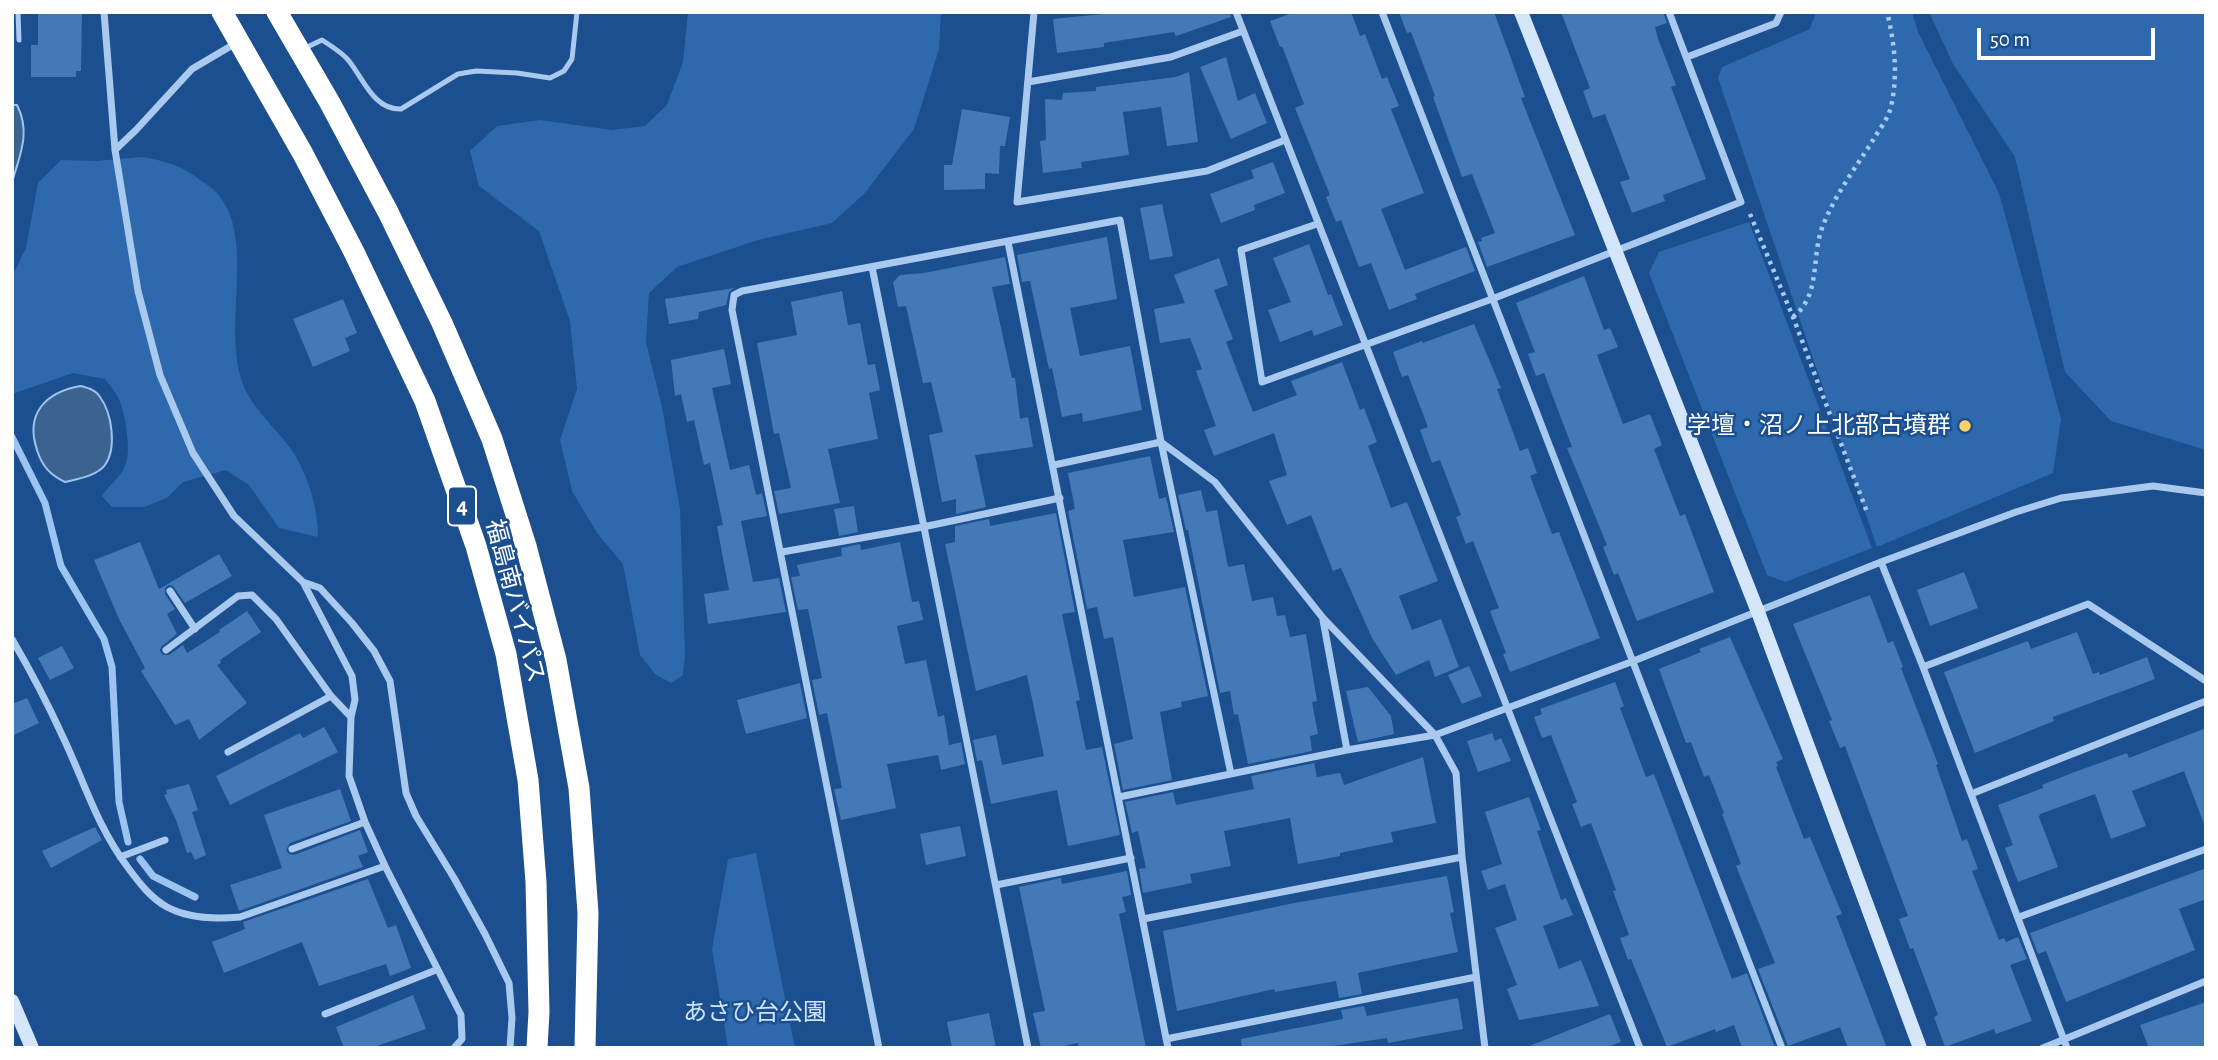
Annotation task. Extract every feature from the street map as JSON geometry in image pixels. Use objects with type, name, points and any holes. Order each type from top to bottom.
[{"type":"highway","name":"福島南バイパス","points":[[222,12],[303,154],[354,252],[425,401],[476,546],[506,654],[528,780],[536,882],[539,1012],[537,1048]]},
{"type":"highway","name":"福島南バイパス","points":[[283,14],[299,51],[388,212],[442,323],[492,439],[526,546],[556,660],[579,788],[588,914],[585,1048]]},
{"type":"street","points":[[104,12],[115,150],[141,303],[160,375],[193,453],[234,516],[303,582],[352,676],[355,700],[351,717],[349,775],[365,822],[385,866],[461,1015],[462,1039],[454,1048]]},
{"type":"street","points":[[1034,12],[1017,202],[1207,171],[1286,140]]},
{"type":"street","points":[[1236,12],[1640,1048]]},
{"type":"street","points":[[1382,12],[1782,1048]]},
{"type":"street","points":[[1521,12],[1758,612],[1920,1048]]},
{"type":"street","points":[[1317,224],[1241,250],[1262,382],[1492,299],[1614,249],[1741,202],[1669,12]]},
{"type":"street","points":[[1687,57],[1776,23],[1781,12]]},
{"type":"street","points":[[1028,82],[1171,57],[1243,31]]},
{"type":"street","points":[[115,150],[192,69],[238,41]]},
{"type":"street","points":[[879,1048],[732,310],[734,295],[742,290],[1120,220],[1161,442],[1231,774]]},
{"type":"street","points":[[1008,242],[1167,1044],[1476,977]]},
{"type":"street","points":[[872,267],[1028,1048]]},
{"type":"street","points":[[1054,465],[1161,442],[1215,482],[1323,618],[1435,735],[1456,773],[1462,857],[1485,1048]]},
{"type":"street","points":[[1119,797],[1347,750],[1435,735],[1631,662],[1881,562],[2061,498],[2152,486],[2206,493]]},
{"type":"street","points":[[782,552],[923,527],[1060,498]]},
{"type":"street","points":[[1881,562],[2066,1044]]},
{"type":"street","points":[[303,582],[320,588],[352,623],[374,652],[390,681],[406,793],[416,816],[485,934],[509,983],[512,1018],[510,1048]]},
{"type":"street","points":[[170,592],[195,629]]},
{"type":"street","points":[[166,650],[238,596],[252,596],[276,619],[331,696],[351,717]]},
{"type":"street","points":[[1923,667],[2088,604],[2206,681]]},
{"type":"street","points":[[1323,618],[1347,750]]},
{"type":"street","points":[[12,639],[62,735],[105,834],[144,889],[166,906],[188,915],[221,919],[240,917],[385,866]]},
{"type":"street","points":[[228,752],[331,696]]},
{"type":"street","points":[[1971,794],[2206,701]]},
{"type":"street","points":[[292,849],[365,822]]},
{"type":"street","points":[[120,857],[164,839]]},
{"type":"street","points":[[2019,917],[2206,849]]},
{"type":"street","points":[[1143,919],[1462,857]]},
{"type":"street","points":[[996,885],[1131,858]]},
{"type":"street","points":[[325,1014],[436,970]]},
{"type":"street","points":[[2043,1048],[2066,1044],[2206,981]]},
{"type":"street","points":[[12,1001],[32,1048]]},
{"type":"lane","points":[[18,12],[19,40]]},
{"type":"lane","points":[[299,51],[322,40],[347,58],[374,97],[391,109],[401,109],[458,74],[476,71],[550,78],[564,71],[572,59],[577,12]]},
{"type":"path","points":[[1793,317],[1803,309],[1810,296],[1820,232],[1831,205],[1889,112],[1896,85],[1896,56],[1887,12]]},
{"type":"path","points":[[1741,202],[1753,219],[1793,317],[1867,512]]},
{"type":"green space","points":[[688,12],[941,12],[939,49],[914,129],[864,194],[832,223],[758,240],[677,267],[649,293],[646,342],[662,407],[680,509],[685,655],[683,675],[671,683],[655,674],[640,655],[623,564],[597,533],[572,491],[560,440],[577,389],[570,321],[539,231],[479,186],[470,151],[497,126],[540,120],[612,130],[645,126],[667,105],[683,62]]},
{"type":"green space","points":[[1816,12],[1912,12],[1918,32],[1999,193],[2061,419],[2053,473],[1877,547],[1718,78],[1722,67],[1810,29]]},
{"type":"green space","points":[[1929,12],[2206,12],[2206,450],[2111,421],[2065,372],[2015,157],[1953,64]]},
{"type":"green space","points":[[141,157],[173,164],[194,175],[215,191],[229,213],[235,236],[237,261],[238,368],[251,400],[300,464],[314,505],[318,537],[279,528],[249,485],[226,470],[183,482],[167,498],[144,507],[112,507],[102,496],[125,466],[128,442],[121,403],[105,379],[73,373],[12,394],[12,277],[26,248],[38,183],[61,160],[97,161]]},
{"type":"green space","points":[[1749,222],[1872,548],[1785,582],[1767,575],[1649,273],[1659,252]]},
{"type":"green space","name":"あさひ台公園","points":[[756,853],[795,1048],[728,1048],[712,949],[728,859]]},
{"type":"shaded area","points":[[12,105],[17,105],[24,134],[12,182]]},
{"type":"shaded area","points":[[81,386],[96,393],[108,412],[112,431],[111,449],[105,465],[97,472],[65,482],[51,473],[41,461],[34,437],[34,426],[36,416],[48,399],[57,393]]},
{"type":"building","points":[[38,12],[82,12],[81,71],[76,71],[76,77],[31,77],[31,45],[38,45]]},
{"type":"building","points":[[1124,12],[1230,12],[1231,17],[1176,36],[1174,32],[1104,43],[1104,47],[1057,53],[1053,19]]},
{"type":"building","points":[[1295,12],[1351,12],[1360,36],[1365,34],[1382,79],[1387,77],[1399,106],[1391,109],[1424,193],[1381,209],[1405,270],[1466,247],[1475,271],[1415,294],[1417,299],[1389,310],[1371,263],[1359,267],[1341,220],[1336,222],[1326,197],[1330,195],[1295,108],[1304,104],[1270,21]]},
{"type":"building","points":[[1399,12],[1494,12],[1525,97],[1521,98],[1575,235],[1487,267],[1478,242],[1482,241],[1481,238],[1495,233],[1472,174],[1462,177],[1411,32],[1407,33]]},
{"type":"building","points":[[1561,12],[1663,12],[1667,23],[1655,27],[1658,39],[1676,85],[1671,87],[1706,179],[1663,195],[1665,201],[1632,213],[1620,182],[1630,179],[1605,114],[1593,118],[1583,91],[1590,88]]},
{"type":"building","points":[[1226,57],[1238,101],[1255,93],[1267,123],[1231,139],[1200,67]]},
{"type":"building","points":[[1189,72],[1198,142],[1167,146],[1161,107],[1123,112],[1129,155],[1081,162],[1082,168],[1043,173],[1040,141],[1046,140],[1045,99],[1062,100],[1063,93],[1096,91],[1096,87],[1176,77]]},
{"type":"building","points":[[962,109],[1010,117],[1005,146],[1000,146],[999,174],[985,173],[985,189],[944,190],[944,165],[952,165]]},
{"type":"building","points":[[1273,162],[1285,193],[1254,205],[1255,210],[1221,223],[1210,194],[1254,178],[1251,170]]},
{"type":"building","points":[[1162,204],[1173,256],[1150,260],[1140,208]]},
{"type":"building","points":[[1107,237],[1117,299],[1070,308],[1080,356],[1130,346],[1142,410],[1083,422],[1082,413],[1062,417],[1030,281],[1022,282],[1017,255]]},
{"type":"building","points":[[1309,244],[1328,295],[1331,294],[1343,325],[1314,336],[1312,330],[1280,342],[1268,310],[1291,302],[1273,258]]},
{"type":"building","points":[[1005,257],[1010,284],[992,287],[1012,378],[1015,378],[1020,419],[1028,417],[1033,447],[975,455],[986,507],[956,514],[956,499],[942,502],[929,435],[943,432],[931,382],[923,383],[906,306],[898,307],[893,282],[900,275]]},
{"type":"building","points":[[1219,258],[1228,285],[1214,290],[1233,339],[1226,342],[1253,412],[1297,395],[1291,381],[1342,362],[1360,410],[1364,408],[1377,442],[1368,446],[1391,508],[1407,502],[1438,581],[1399,596],[1412,630],[1441,619],[1459,667],[1435,677],[1429,660],[1396,675],[1372,638],[1341,568],[1333,571],[1311,515],[1287,525],[1269,481],[1287,475],[1274,433],[1214,456],[1204,430],[1216,426],[1196,371],[1202,369],[1190,338],[1160,343],[1154,309],[1185,303],[1174,275]]},
{"type":"building","points":[[1584,276],[1604,330],[1610,328],[1618,347],[1597,355],[1623,424],[1650,414],[1662,445],[1654,449],[1680,516],[1685,514],[1714,592],[1637,621],[1618,573],[1614,575],[1603,547],[1607,545],[1567,448],[1572,447],[1544,373],[1536,376],[1528,354],[1535,352],[1516,303]]},
{"type":"building","points":[[734,288],[729,292],[726,305],[699,312],[698,319],[669,324],[665,299]]},
{"type":"building","points":[[842,291],[848,325],[860,323],[868,365],[875,364],[880,390],[869,393],[878,439],[828,449],[840,503],[779,514],[774,491],[791,488],[779,433],[774,434],[757,343],[797,335],[791,302]]},
{"type":"building","points":[[343,299],[357,333],[345,338],[350,351],[313,367],[293,319]]},
{"type":"building","points":[[1474,324],[1501,388],[1497,389],[1520,451],[1528,448],[1537,473],[1530,476],[1552,534],[1559,532],[1600,638],[1510,672],[1503,654],[1506,653],[1490,611],[1499,608],[1473,541],[1466,544],[1456,517],[1461,515],[1440,460],[1432,463],[1420,430],[1428,427],[1408,375],[1402,377],[1393,352]]},
{"type":"building","points":[[724,349],[731,384],[712,388],[730,470],[749,465],[756,495],[762,493],[767,516],[741,521],[753,582],[779,578],[786,612],[708,624],[704,594],[729,590],[717,526],[723,525],[710,463],[704,465],[694,420],[687,422],[681,394],[675,396],[671,360]]},
{"type":"building","points":[[1150,456],[1159,499],[1166,497],[1174,532],[1123,540],[1134,597],[1185,587],[1208,696],[1181,702],[1182,707],[1160,712],[1172,780],[1123,790],[1114,744],[1133,739],[1113,637],[1104,639],[1097,607],[1087,609],[1068,511],[1075,509],[1068,473]]},
{"type":"building","points":[[1201,490],[1206,512],[1217,510],[1228,567],[1244,564],[1252,601],[1273,597],[1277,616],[1285,615],[1290,637],[1306,634],[1317,701],[1312,702],[1318,734],[1310,736],[1312,751],[1248,764],[1238,714],[1234,715],[1230,691],[1220,693],[1188,530],[1178,495]]},
{"type":"building","points":[[854,506],[858,532],[839,536],[834,509]]},
{"type":"building","points":[[1056,513],[1075,612],[1062,614],[1080,700],[1076,701],[1086,750],[1102,747],[1120,835],[1068,846],[1057,790],[991,804],[982,760],[977,761],[973,740],[996,735],[1002,765],[1044,756],[1027,675],[976,691],[945,544],[955,542],[955,526],[989,519],[990,526]]},
{"type":"building","points":[[140,542],[159,589],[219,554],[232,576],[185,603],[173,586],[165,588],[165,594],[175,609],[167,614],[177,634],[161,647],[163,655],[169,655],[183,645],[187,653],[247,611],[261,632],[220,660],[221,663],[217,665],[247,703],[199,740],[189,719],[175,725],[141,671],[145,668],[119,619],[94,560]]},
{"type":"building","points":[[900,542],[912,602],[919,601],[923,620],[897,626],[905,664],[926,660],[938,717],[944,715],[949,745],[961,742],[965,764],[941,770],[938,755],[887,764],[896,808],[841,820],[834,789],[842,788],[827,713],[819,715],[812,680],[822,678],[808,609],[798,610],[791,577],[800,576],[797,565],[842,556],[841,548],[860,544],[861,550]]},
{"type":"building","points":[[1964,572],[1978,608],[1930,626],[1917,590]]},
{"type":"building","points":[[1870,595],[1888,643],[1893,641],[1903,667],[1901,668],[1938,764],[1936,765],[1962,841],[1967,839],[1978,869],[1972,871],[1999,940],[2004,938],[2006,942],[2018,937],[2027,959],[2010,965],[2032,1021],[1996,1034],[1994,1029],[1945,1047],[1934,1017],[1938,1015],[1899,919],[1908,916],[1845,746],[1840,748],[1829,721],[1832,720],[1793,624]]},
{"type":"building","points":[[2077,632],[2093,674],[2099,672],[2100,675],[2147,657],[2155,679],[2053,717],[2054,721],[1975,753],[1944,672],[2028,641],[2031,649]]},
{"type":"building","points":[[1730,637],[1783,759],[1776,762],[1776,767],[1804,839],[1810,837],[1842,914],[1836,916],[1887,1048],[1848,1048],[1840,1027],[1788,1046],[1758,969],[1775,963],[1736,866],[1741,864],[1722,814],[1724,813],[1709,775],[1704,777],[1691,742],[1686,743],[1659,669]]},
{"type":"building","points":[[62,646],[74,668],[50,680],[38,658]]},
{"type":"building","points":[[1469,666],[1482,696],[1462,704],[1448,675]]},
{"type":"building","points":[[1615,682],[1624,706],[1620,708],[1646,777],[1654,774],[1732,979],[1747,973],[1775,1048],[1742,1048],[1734,1025],[1716,1032],[1715,1029],[1667,1047],[1631,959],[1628,960],[1620,938],[1629,935],[1613,891],[1616,890],[1591,823],[1581,827],[1572,804],[1577,802],[1551,735],[1542,738],[1534,717],[1542,714],[1540,709]]},
{"type":"building","points":[[800,683],[807,718],[746,734],[737,700]]},
{"type":"building","points":[[1368,687],[1391,716],[1394,734],[1358,742],[1346,691]]},
{"type":"building","points":[[27,698],[39,723],[12,736],[12,704]]},
{"type":"building","points":[[324,727],[338,752],[230,805],[216,776],[300,733],[303,738]]},
{"type":"building","points":[[2206,728],[2206,824],[2184,771],[2132,791],[2146,826],[2111,839],[2095,794],[2040,814],[2058,867],[2018,882],[2005,848],[2013,845],[1998,805],[2043,788],[2042,785],[2072,773],[2127,753],[2129,758]]},
{"type":"building","points":[[1492,733],[1495,741],[1501,738],[1511,761],[1478,772],[1467,741]]},
{"type":"building","points":[[1423,757],[1436,823],[1391,832],[1393,842],[1298,864],[1290,818],[1224,831],[1231,866],[1190,874],[1192,883],[1143,893],[1139,869],[1146,868],[1138,831],[1132,833],[1125,802],[1173,792],[1176,805],[1254,789],[1251,776],[1314,763],[1317,777],[1340,773],[1344,785]]},
{"type":"building","points":[[189,784],[198,810],[192,812],[206,855],[195,860],[191,852],[187,853],[164,795],[167,794],[166,790]]},
{"type":"building","points":[[340,789],[351,821],[290,843],[286,850],[294,855],[360,830],[368,852],[358,856],[363,867],[239,911],[230,885],[282,868],[264,815]]},
{"type":"building","points":[[1529,797],[1541,830],[1537,831],[1561,900],[1566,898],[1573,915],[1543,926],[1559,969],[1581,960],[1599,1006],[1519,1020],[1507,989],[1517,985],[1495,928],[1517,920],[1505,884],[1488,890],[1481,871],[1502,864],[1485,812]]},
{"type":"building","points":[[960,826],[966,856],[926,865],[920,834]]},
{"type":"building","points":[[95,827],[102,840],[51,868],[42,851]]},
{"type":"building","points":[[2206,868],[2206,899],[2179,909],[2195,950],[2066,1002],[2046,951],[2038,954],[2030,933]]},
{"type":"building","points":[[1127,871],[1131,895],[1122,897],[1126,912],[1119,914],[1146,1048],[1079,1048],[1078,1043],[1041,1048],[1033,1013],[1045,1011],[1019,887],[1061,878],[1062,884]]},
{"type":"building","points":[[1447,876],[1454,912],[1450,913],[1458,952],[1358,973],[1362,994],[1339,998],[1336,981],[1275,992],[1274,989],[1177,1011],[1163,931],[1289,904]]},
{"type":"building","points":[[368,879],[388,928],[396,925],[411,968],[390,976],[386,964],[319,986],[302,942],[224,973],[212,942],[245,929],[243,922]]},
{"type":"building","points":[[413,995],[426,1029],[371,1048],[344,1048],[336,1027]]},
{"type":"building","points":[[1458,998],[1463,1029],[1388,1043],[1387,1038],[1320,1048],[1242,1048],[1241,1039],[1343,1019],[1341,1010],[1364,1006],[1367,1016]]},
{"type":"building","points":[[2206,1002],[2206,1048],[2149,1048],[2140,1025]]},
{"type":"building","points":[[989,1013],[996,1048],[952,1048],[947,1022]]},
{"type":"building","points":[[1610,1014],[1621,1042],[1605,1048],[1524,1048]]},
{"type":"waterway","points":[[12,437],[45,503],[61,566],[104,639],[112,667],[119,802],[128,842]]},
{"type":"waterway","points":[[140,859],[153,876],[195,897]]},
{"type":"place","name":"学壇・沼ノ上北部古墳群","points":[[1965,426]]}]
